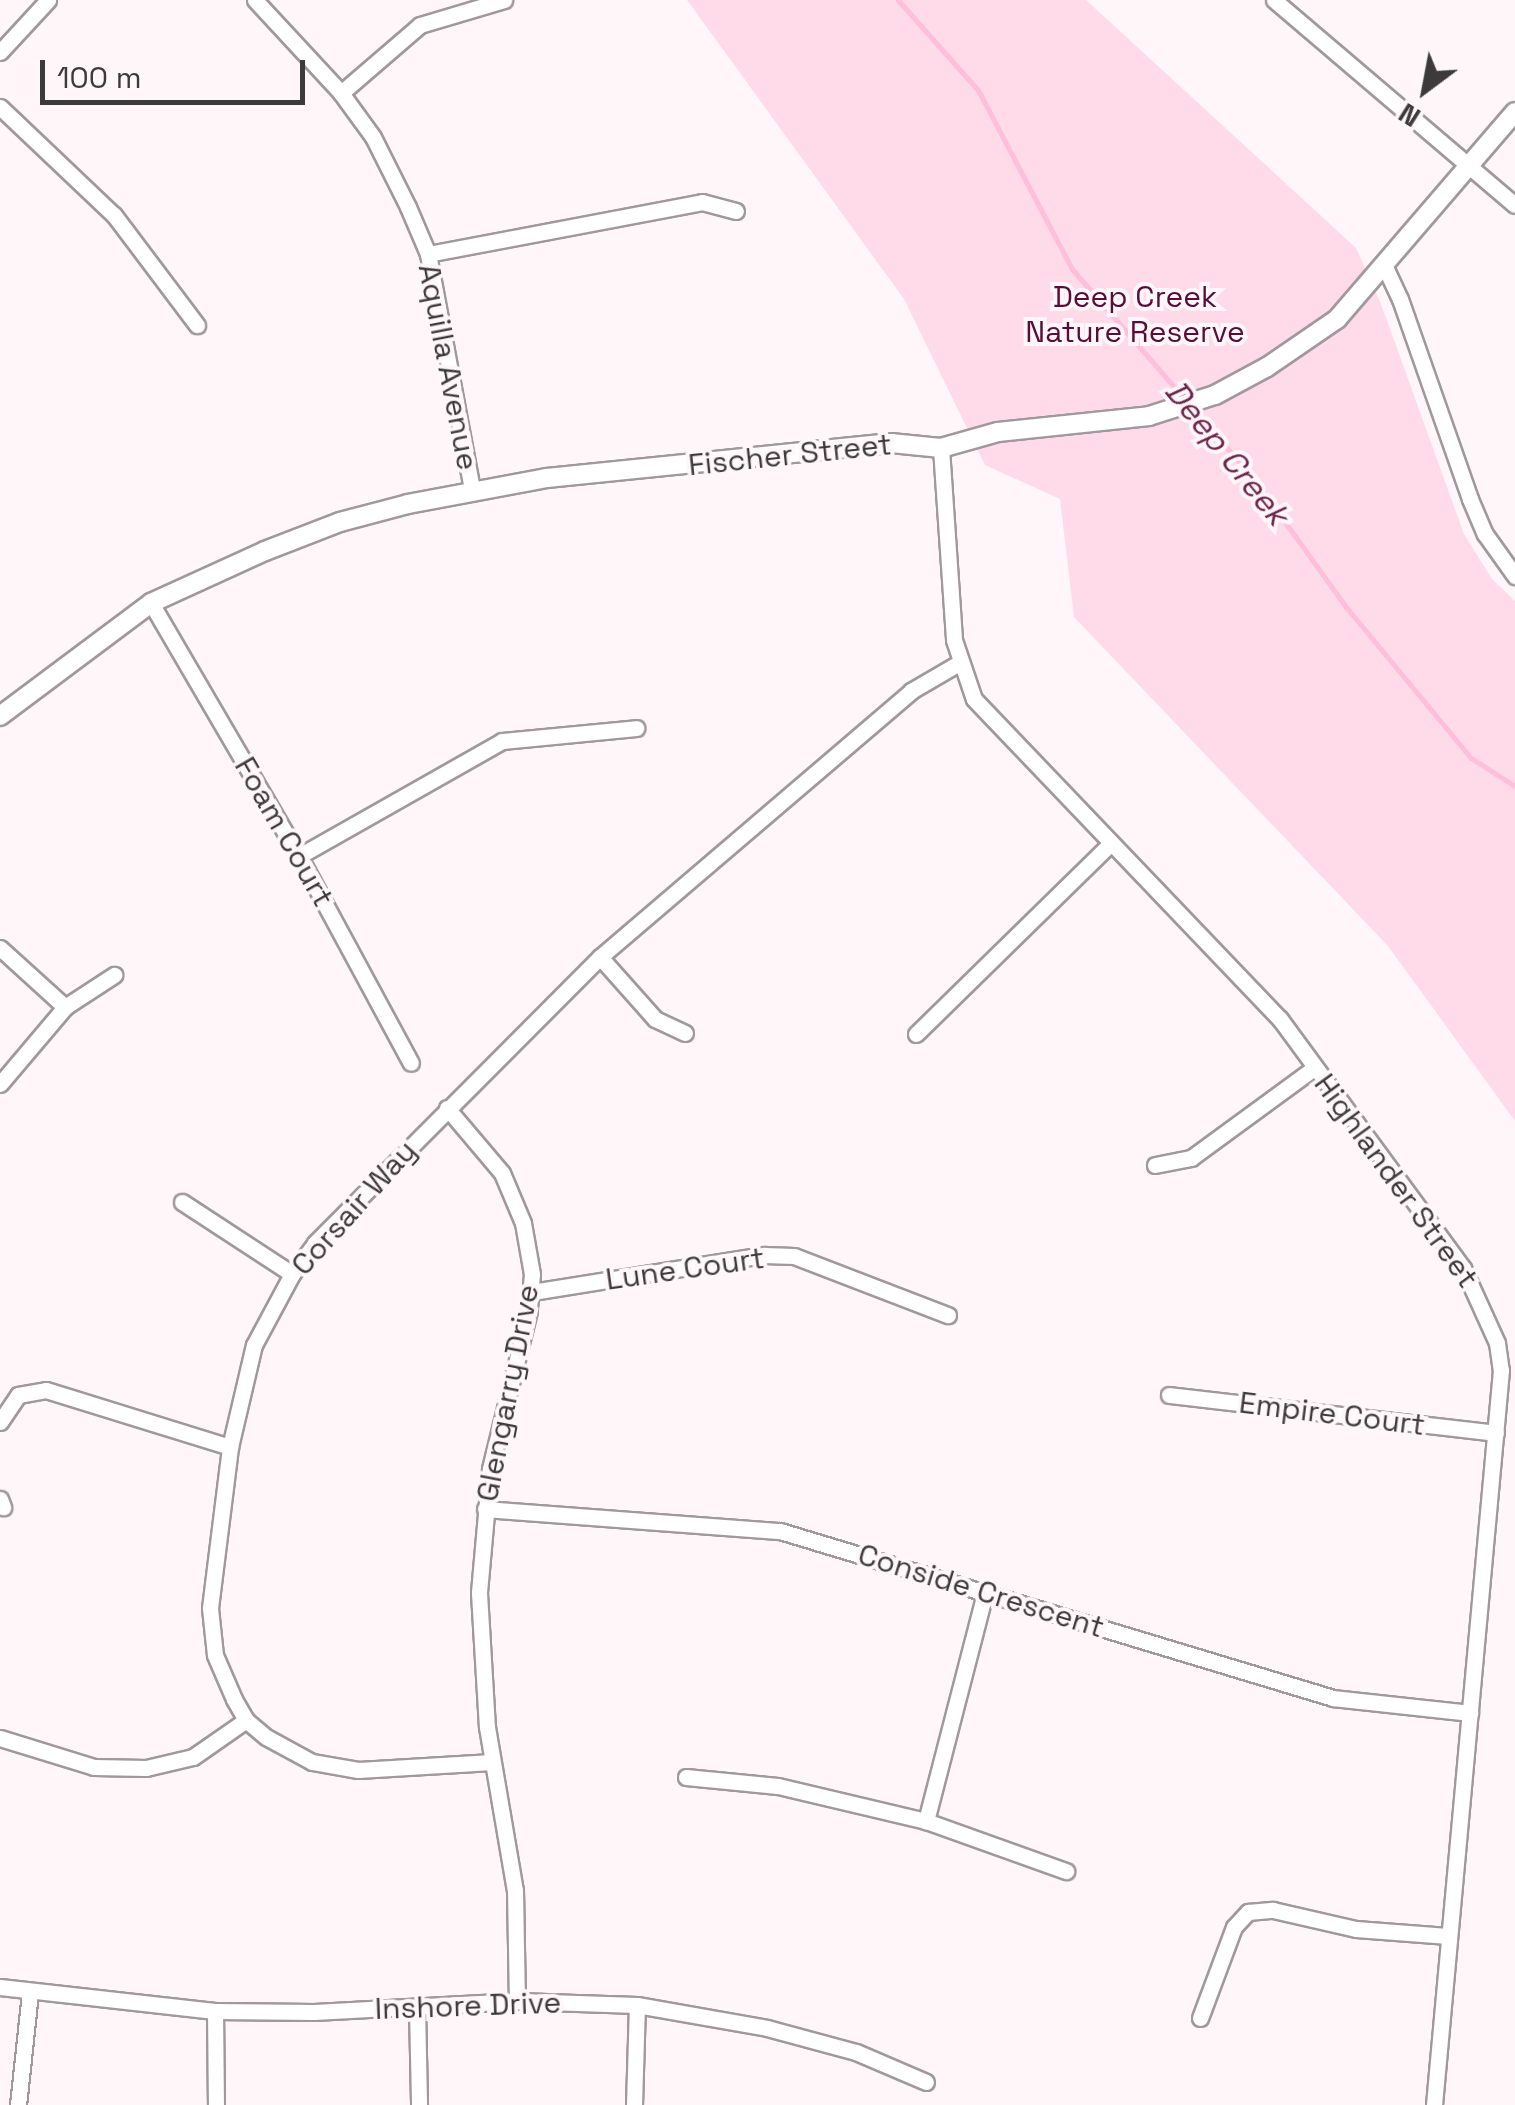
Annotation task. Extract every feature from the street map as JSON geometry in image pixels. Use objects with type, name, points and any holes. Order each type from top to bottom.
[{"type":"street","points":[[0,52],[48,0]]},
{"type":"street","name":"Aquilla Avenue","points":[[255,0],[341,93],[373,137],[428,254],[472,490]]},
{"type":"street","points":[[341,93],[420,25],[504,0]]},
{"type":"street","points":[[1274,0],[1515,205]]},
{"type":"street","points":[[0,107],[114,215],[197,325]]},
{"type":"street","name":"Fischer Street","points":[[0,716],[151,604],[340,522],[472,490],[891,442],[941,448],[998,432],[1106,423],[1178,409],[1201,400],[1267,367],[1337,318],[1515,112]]},
{"type":"street","points":[[428,254],[702,202],[736,211]]},
{"type":"street","points":[[1385,267],[1400,299],[1470,500],[1485,534],[1515,576]]},
{"type":"street","name":"Highlander Street","points":[[941,448],[959,663],[974,699],[1280,1019],[1477,1292],[1497,1343],[1501,1370],[1496,1433],[1434,2105]]},
{"type":"street","name":"Foam Court","points":[[151,604],[299,856],[411,1063]]},
{"type":"street","name":"Corsair Way","points":[[492,1762],[394,1769],[336,1767],[288,1751],[246,1720],[224,1678],[210,1633],[230,1447],[254,1345],[292,1274],[315,1242],[600,957],[911,691],[959,663]]},
{"type":"street","points":[[299,856],[502,741],[636,728]]},
{"type":"street","points":[[916,1034],[1111,843]]},
{"type":"street","points":[[0,948],[64,1006]]},
{"type":"street","points":[[600,957],[656,1019],[686,1032]]},
{"type":"street","points":[[0,1084],[64,1006],[114,975]]},
{"type":"street","points":[[1155,1165],[1191,1158],[1314,1068]]},
{"type":"street","name":"Glengarry Drive","points":[[446,1108],[487,1151],[508,1186],[529,1246],[532,1292],[500,1417],[485,1509],[479,1593],[492,1762],[511,1851],[517,2001]]},
{"type":"street","points":[[182,1202],[292,1274]]},
{"type":"street","name":"Lune Court","points":[[532,1292],[764,1255],[794,1256],[948,1315]]},
{"type":"street","points":[[0,1422],[18,1396],[46,1390],[230,1447]]},
{"type":"street","name":"Empire Court","points":[[1169,1395],[1496,1433]]},
{"type":"street","name":"Conside Crescent","points":[[485,1509],[780,1531],[1333,1698],[1470,1712]]},
{"type":"street","points":[[926,1821],[985,1593]]},
{"type":"street","points":[[0,1738],[94,1768],[146,1768],[192,1757],[246,1720]]},
{"type":"street","points":[[686,1777],[778,1786],[926,1821],[1066,1871]]},
{"type":"street","points":[[1200,2018],[1234,1927],[1248,1912],[1273,1910],[1356,1929],[1448,1936]]},
{"type":"street","name":"Inshore Drive","points":[[0,1988],[214,2011],[517,2001],[637,2004],[750,2024],[856,2052],[926,2082]]},
{"type":"street","points":[[18,2105],[30,1993]]},
{"type":"street","points":[[634,2105],[637,2004]]},
{"type":"street","points":[[417,2007],[419,2105]]},
{"type":"street","points":[[214,2011],[216,2105]]},
{"type":"green space","name":"Deep Creek Nature Reserve","points":[[687,0],[1086,0],[1356,248],[1381,304],[1464,534],[1492,579],[1515,601],[1515,1121],[1388,946],[1074,617],[1060,499],[985,465],[904,299]]},
{"type":"waterway","name":"Deep Creek","points":[[898,0],[978,90],[1072,269],[1254,479],[1346,607],[1471,758],[1515,786]]}]
